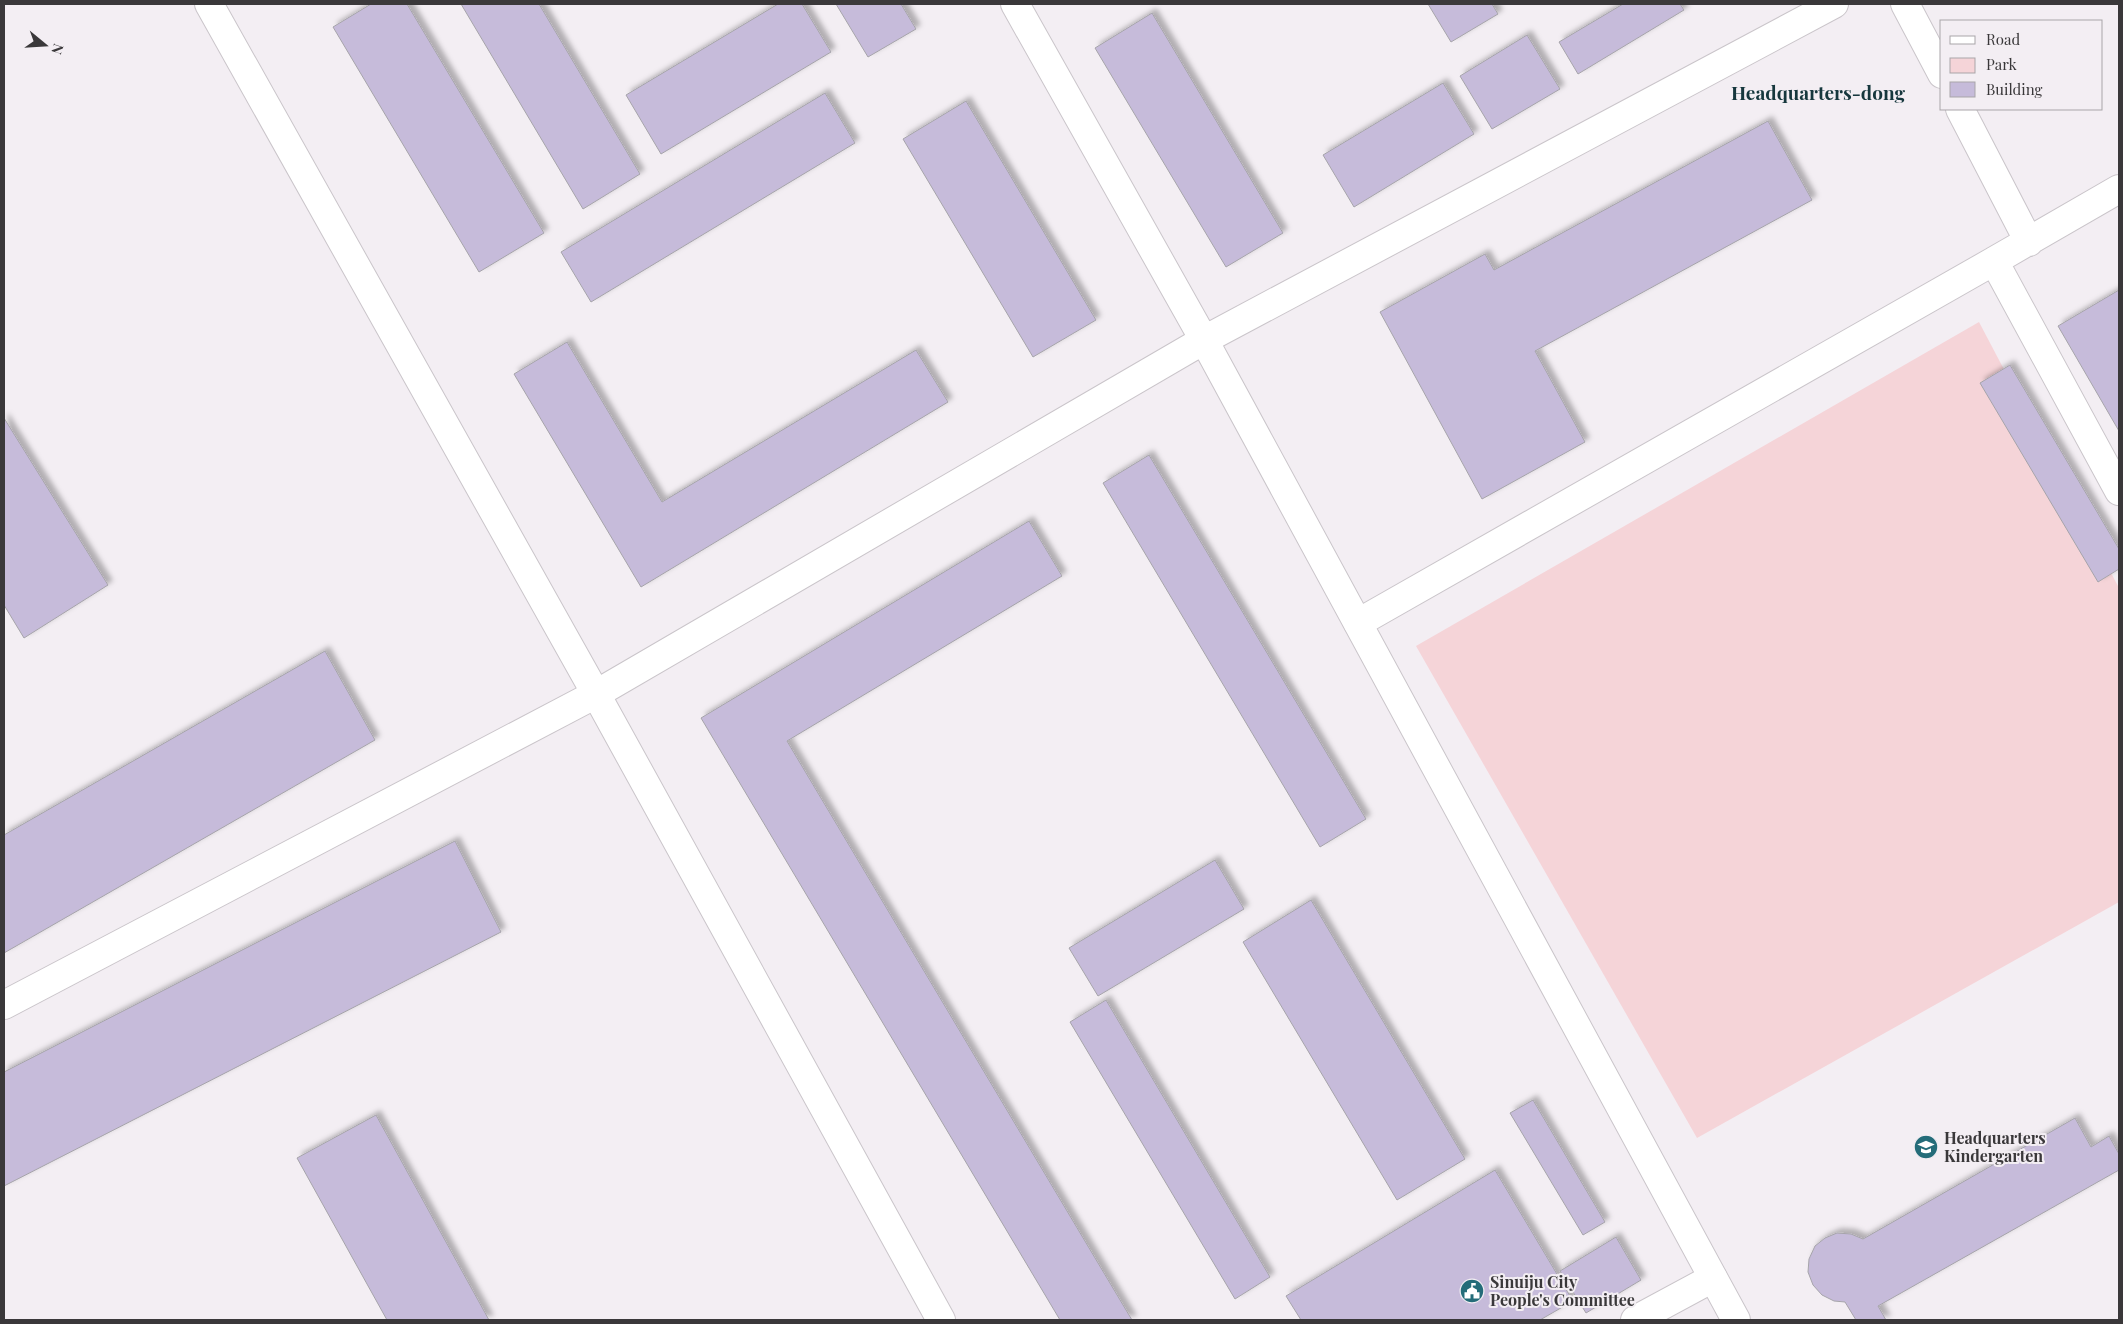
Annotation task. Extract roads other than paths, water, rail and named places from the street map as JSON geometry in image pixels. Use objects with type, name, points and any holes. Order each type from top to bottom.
[{"type":"street","points":[[209,4],[596,694],[942,1320]]},
{"type":"street","points":[[1015,4],[1204,340],[1736,1320]]},
{"type":"street","points":[[4,1005],[596,694],[1204,340],[1834,4]]},
{"type":"street","points":[[1905,4],[1940,70]]},
{"type":"street","points":[[1961,110],[2029,242]]},
{"type":"street","points":[[1358,623],[2119,189]]},
{"type":"street","points":[[1994,261],[2119,491]]},
{"type":"street","points":[[1635,1320],[1713,1278]]},
{"type":"place","name":"Headquarters Kindergarten","points":[[1926,1147]]},
{"type":"place","name":"Sinuiju City People's Committee","points":[[1472,1291]]},
{"type":"district","name":"Headquarters-dong","points":[[1818,93]]}]
